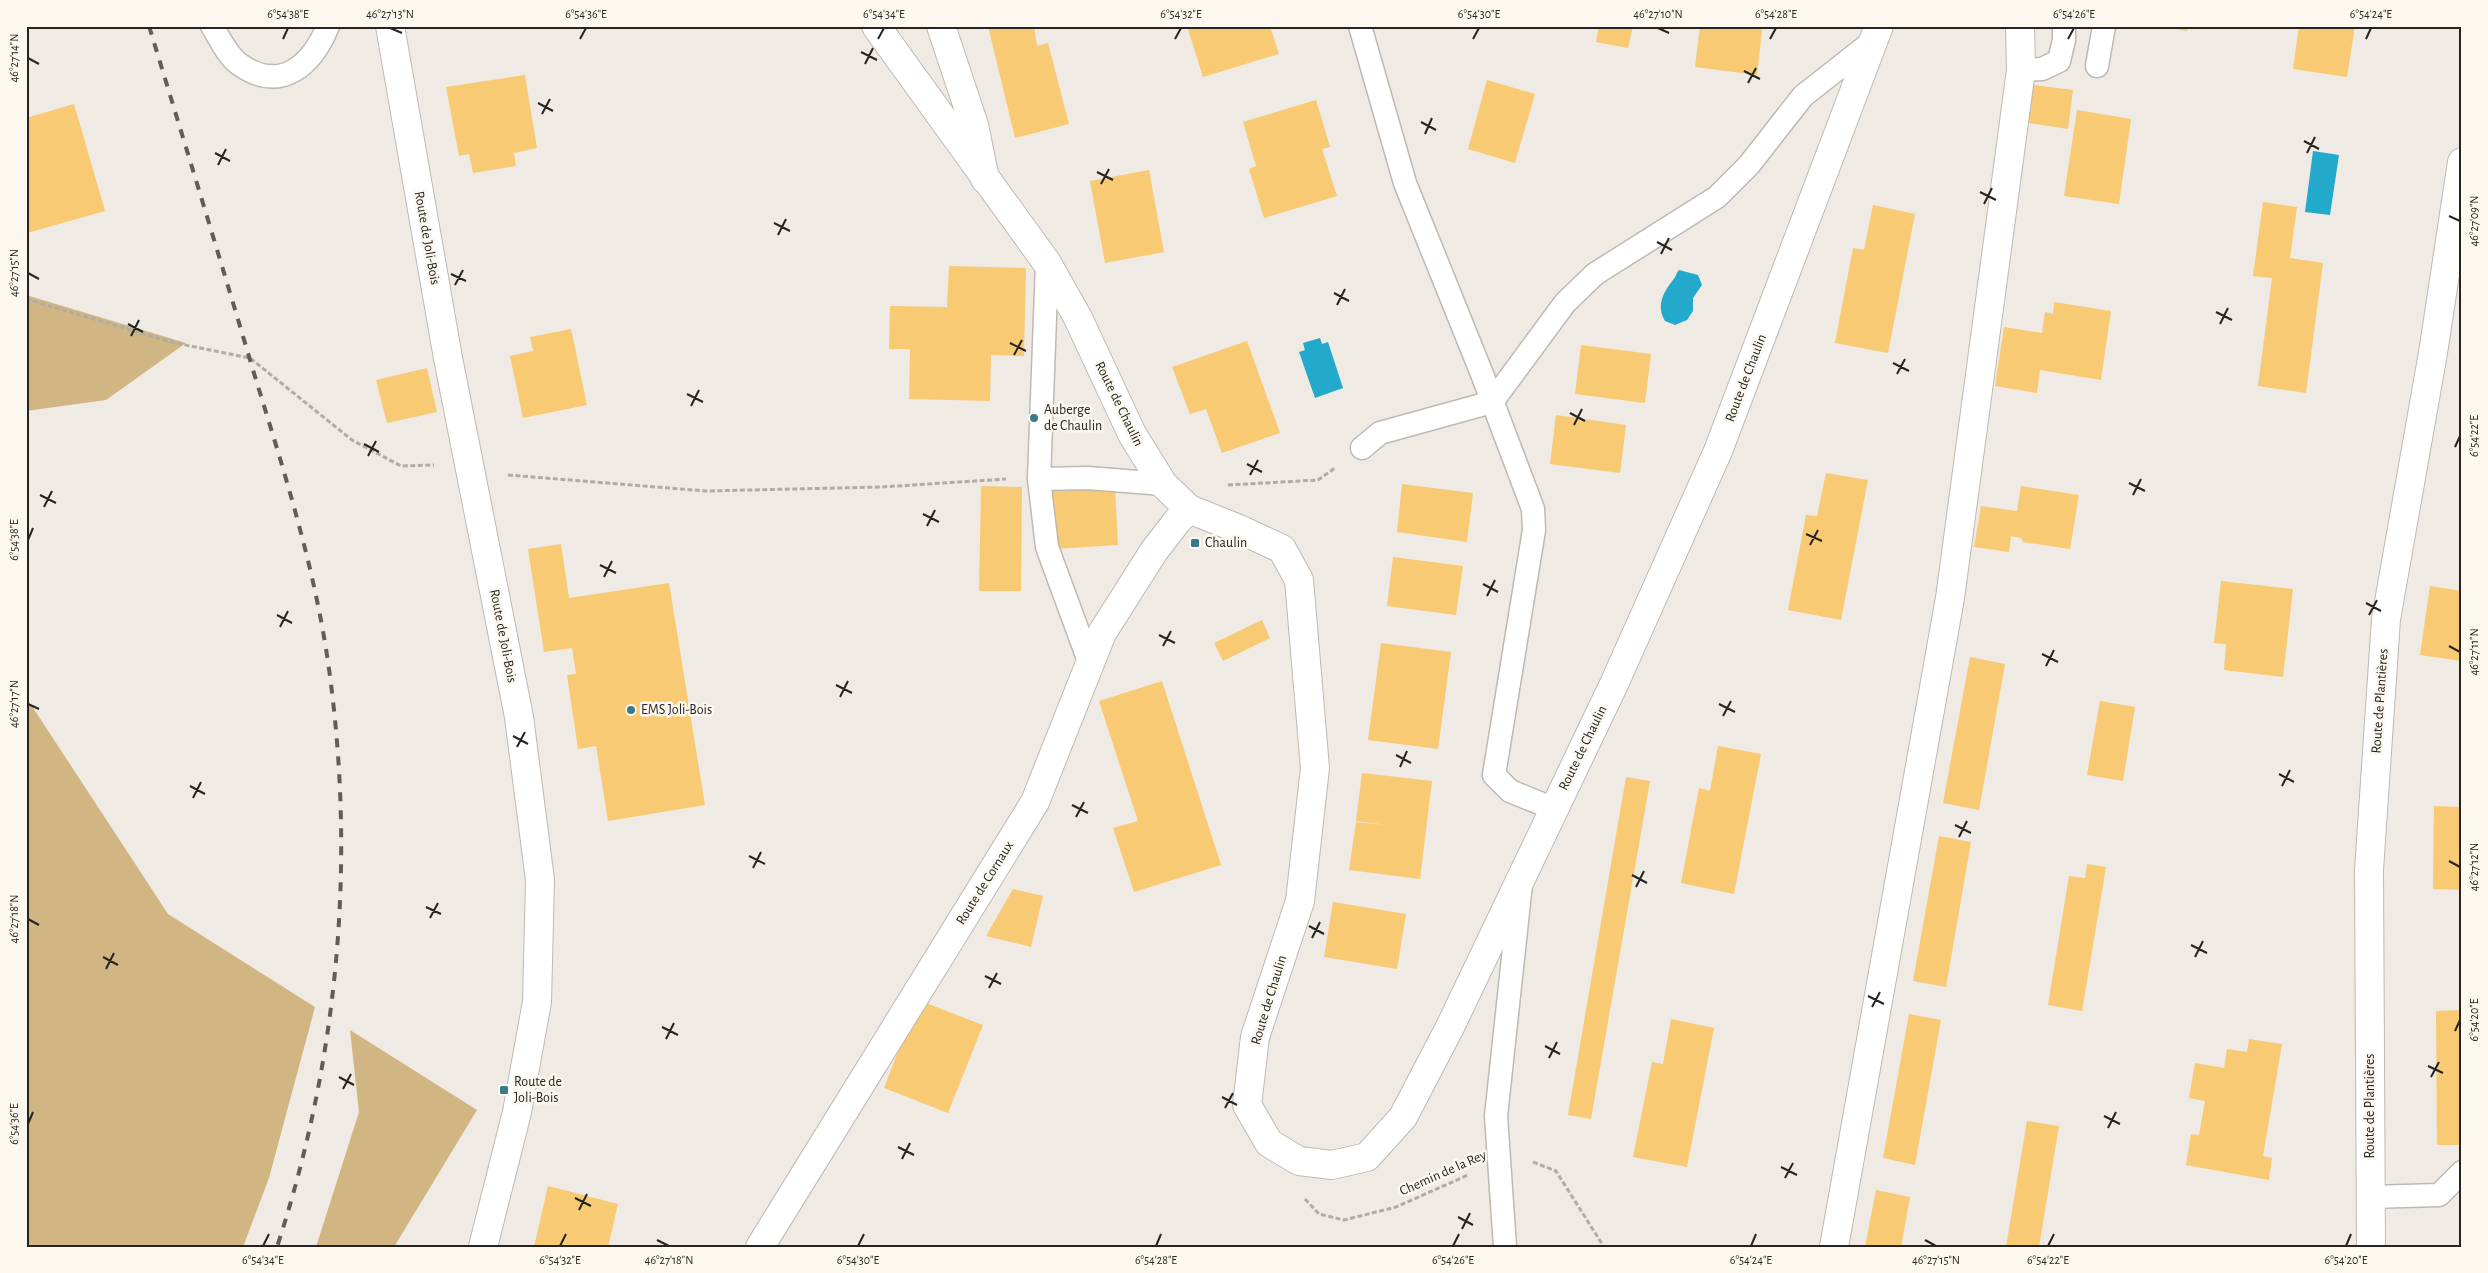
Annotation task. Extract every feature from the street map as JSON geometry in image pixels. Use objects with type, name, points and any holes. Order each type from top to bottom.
[{"type":"street","name":"Route de Joli-Bois","points":[[390,26],[469,464],[519,717],[540,880],[537,1002],[517,1112],[483,1247]]},
{"type":"street","name":"Route de Chaulin","points":[[876,26],[1047,264],[1078,318],[1132,434],[1163,484],[1189,509],[1282,549],[1299,580],[1315,768],[1300,901],[1255,1038],[1247,1105],[1269,1143],[1299,1161],[1332,1165],[1367,1157],[1403,1117],[1450,1028],[1614,684],[1718,451],[1876,33]]},
{"type":"street","points":[[941,26],[974,125],[986,180]]},
{"type":"street","points":[[1834,1247],[1950,598],[2021,70],[2020,26]]},
{"type":"street","name":"Route de Plantières","points":[[2371,1247],[2369,870],[2386,619],[2432,353],[2462,162]]},
{"type":"street","name":"Route de Cornaux","points":[[760,1247],[1035,802],[1102,632],[1160,543],[1189,509]]},
{"type":"lane","points":[[212,26],[225,48],[239,64],[265,76],[287,75],[305,65],[320,45],[328,26]]},
{"type":"lane","points":[[1360,26],[1405,183],[1533,509],[1534,530],[1494,775],[1510,791],[1554,809]]},
{"type":"lane","points":[[2021,70],[2042,69],[2059,61],[2064,40],[2064,26]]},
{"type":"lane","points":[[2097,66],[2104,26]]},
{"type":"lane","points":[[1362,448],[1380,433],[1492,402],[1565,303],[1595,274],[1668,226],[1717,198],[1749,165],[1804,96],[1876,33]]},
{"type":"lane","points":[[1047,264],[1039,479],[1047,547],[1090,664]]},
{"type":"lane","points":[[1039,479],[1088,478],[1163,484]]},
{"type":"lane","points":[[1506,1247],[1496,1116],[1514,965],[1522,876]]},
{"type":"lane","points":[[2370,1197],[2439,1195],[2462,1172]]},
{"type":"path","points":[[26,299],[175,343],[250,358],[352,440],[401,466],[469,464],[498,475],[706,491],[881,487],[977,480],[1039,479]]},
{"type":"path","points":[[1224,485],[1318,480],[1362,448]]},
{"type":"path","name":"Chemin de la Rey","points":[[1290,1156],[1288,1172],[1294,1187],[1320,1214],[1344,1220],[1396,1207],[1499,1161],[1522,1158],[1556,1171],[1604,1247]]},
{"type":"shaded area","points":[[26,295],[186,343],[106,400],[26,411]]},
{"type":"shaded area","points":[[26,697],[168,914],[315,1007],[269,1178],[243,1247],[26,1247]]},
{"type":"shaded area","points":[[350,1030],[477,1110],[394,1247],[316,1247],[359,1112]]},
{"type":"water","points":[[2313,151],[2339,155],[2330,215],[2305,212]]},
{"type":"water","points":[[1679,270],[1698,275],[1702,285],[1693,298],[1693,311],[1687,320],[1675,325],[1665,321],[1662,315],[1661,304],[1664,294]]},
{"type":"water","points":[[1320,338],[1322,344],[1328,342],[1343,388],[1315,398],[1299,352],[1305,350],[1303,343]]},
{"type":"building","points":[[988,26],[1034,26],[1037,46],[1048,43],[1069,124],[1015,138]]},
{"type":"building","points":[[1187,26],[1270,26],[1279,54],[1203,77]]},
{"type":"building","points":[[1599,26],[1633,26],[1628,48],[1596,42]]},
{"type":"building","points":[[1700,26],[1748,26],[1762,30],[1757,75],[1695,67]]},
{"type":"building","points":[[2159,26],[2188,26],[2187,31]]},
{"type":"building","points":[[2299,26],[2355,26],[2347,77],[2293,69]]},
{"type":"building","points":[[525,75],[537,148],[514,153],[516,166],[473,173],[469,154],[459,156],[446,87]]},
{"type":"building","points":[[1487,80],[1535,94],[1515,163],[1468,149]]},
{"type":"building","points":[[2033,85],[2073,90],[2068,129],[2028,123]]},
{"type":"building","points":[[1316,100],[1330,147],[1322,149],[1337,196],[1264,218],[1249,169],[1256,166],[1243,122]]},
{"type":"building","points":[[74,104],[105,211],[27,233],[26,118]]},
{"type":"building","points":[[2077,110],[2131,119],[2119,204],[2064,196]]},
{"type":"building","points":[[1149,170],[1164,252],[1105,263],[1090,181]]},
{"type":"building","points":[[2263,202],[2297,207],[2290,258],[2323,263],[2306,393],[2258,386],[2272,278],[2253,276]]},
{"type":"building","points":[[1873,205],[1915,214],[1888,353],[1835,343],[1853,248],[1864,250]]},
{"type":"building","points":[[949,266],[1026,268],[1024,356],[991,355],[990,401],[909,399],[910,349],[889,349],[890,306],[947,307]]},
{"type":"building","points":[[2054,302],[2111,311],[2101,380],[2040,370],[2037,393],[1995,386],[2004,327],[2042,333],[2045,312],[2053,314]]},
{"type":"building","points":[[571,329],[587,405],[523,418],[510,356],[533,351],[530,337]]},
{"type":"building","points":[[1247,341],[1280,433],[1222,453],[1206,409],[1190,414],[1172,367]]},
{"type":"building","points":[[1581,345],[1651,354],[1645,403],[1575,394]]},
{"type":"building","points":[[427,368],[437,412],[387,423],[376,380]]},
{"type":"building","points":[[1556,415],[1626,425],[1620,473],[1550,464]]},
{"type":"building","points":[[1826,473],[1868,480],[1841,620],[1788,610],[1806,515],[1817,516]]},
{"type":"building","points":[[1402,484],[1473,493],[1467,542],[1397,532]]},
{"type":"building","points":[[981,486],[1022,487],[1021,591],[979,591]]},
{"type":"building","points":[[2021,486],[2079,495],[2070,549],[2023,542],[2021,538],[2011,536],[2009,552],[1974,547],[1981,506],[2017,511]]},
{"type":"building","points":[[1115,487],[1118,545],[1054,549],[1051,490]]},
{"type":"building","name":"EMS Joli-Bois","points":[[561,544],[569,598],[669,583],[705,805],[608,821],[596,746],[578,749],[567,675],[576,674],[572,648],[544,652],[528,549]]},
{"type":"building","points":[[1393,557],[1463,566],[1456,615],[1387,606]]},
{"type":"building","points":[[2221,581],[2293,589],[2283,677],[2224,670],[2226,644],[2214,643]]},
{"type":"building","points":[[2430,586],[2462,591],[2462,661],[2420,655]]},
{"type":"building","points":[[1262,620],[1270,638],[1223,661],[1214,643]]},
{"type":"building","points":[[1381,643],[1451,652],[1438,749],[1368,740]]},
{"type":"building","points":[[1970,657],[2005,664],[1979,810],[1943,803]]},
{"type":"building","points":[[1162,681],[1221,865],[1134,892],[1113,828],[1138,821],[1099,701]]},
{"type":"building","points":[[2100,701],[2135,707],[2123,781],[2087,775]]},
{"type":"building","points":[[1718,746],[1761,754],[1734,894],[1681,883],[1699,788],[1710,791]]},
{"type":"building","points":[[1362,773],[1432,781],[1420,879],[1349,870],[1356,822],[1388,825],[1356,821]]},
{"type":"building","points":[[1626,777],[1650,781],[1591,1119],[1568,1115]]},
{"type":"building","points":[[2434,806],[2462,807],[2462,890],[2433,889]]},
{"type":"building","points":[[1939,836],[1971,842],[1946,987],[1913,981]]},
{"type":"building","points":[[2087,864],[2106,867],[2082,1011],[2048,1005],[2069,876],[2085,878]]},
{"type":"building","points":[[1013,889],[1043,896],[1031,947],[986,936]]},
{"type":"building","points":[[1333,902],[1406,914],[1397,969],[1324,957]]},
{"type":"building","points":[[918,1000],[983,1025],[948,1113],[884,1088]]},
{"type":"building","points":[[2462,1010],[2462,1145],[2437,1145],[2436,1011]]},
{"type":"building","points":[[1909,1014],[1941,1020],[1915,1165],[1883,1158]]},
{"type":"building","points":[[1671,1019],[1714,1028],[1687,1167],[1633,1157],[1652,1062],[1663,1064]]},
{"type":"building","points":[[2249,1039],[2282,1044],[2263,1156],[2272,1158],[2269,1180],[2186,1165],[2191,1134],[2199,1135],[2205,1101],[2189,1098],[2195,1063],[2224,1068],[2227,1049],[2247,1052]]},
{"type":"building","points":[[2027,1121],[2059,1126],[2039,1247],[2006,1247]]},
{"type":"building","points":[[548,1186],[618,1204],[608,1247],[534,1247]]},
{"type":"building","points":[[1876,1190],[1910,1197],[1901,1247],[1865,1247]]},
{"type":"railway","points":[[149,26],[276,444],[307,555],[323,631],[337,742],[341,815],[336,961],[315,1105],[298,1176],[277,1247]]},
{"type":"place","name":"Auberge de Chaulin","points":[[1034,418]]},
{"type":"place","name":"Chaulin","points":[[1195,543]]},
{"type":"place","name":"EMS Joli-Bois","points":[[631,710]]},
{"type":"place","name":"Route de Joli-Bois","points":[[504,1090]]}]
